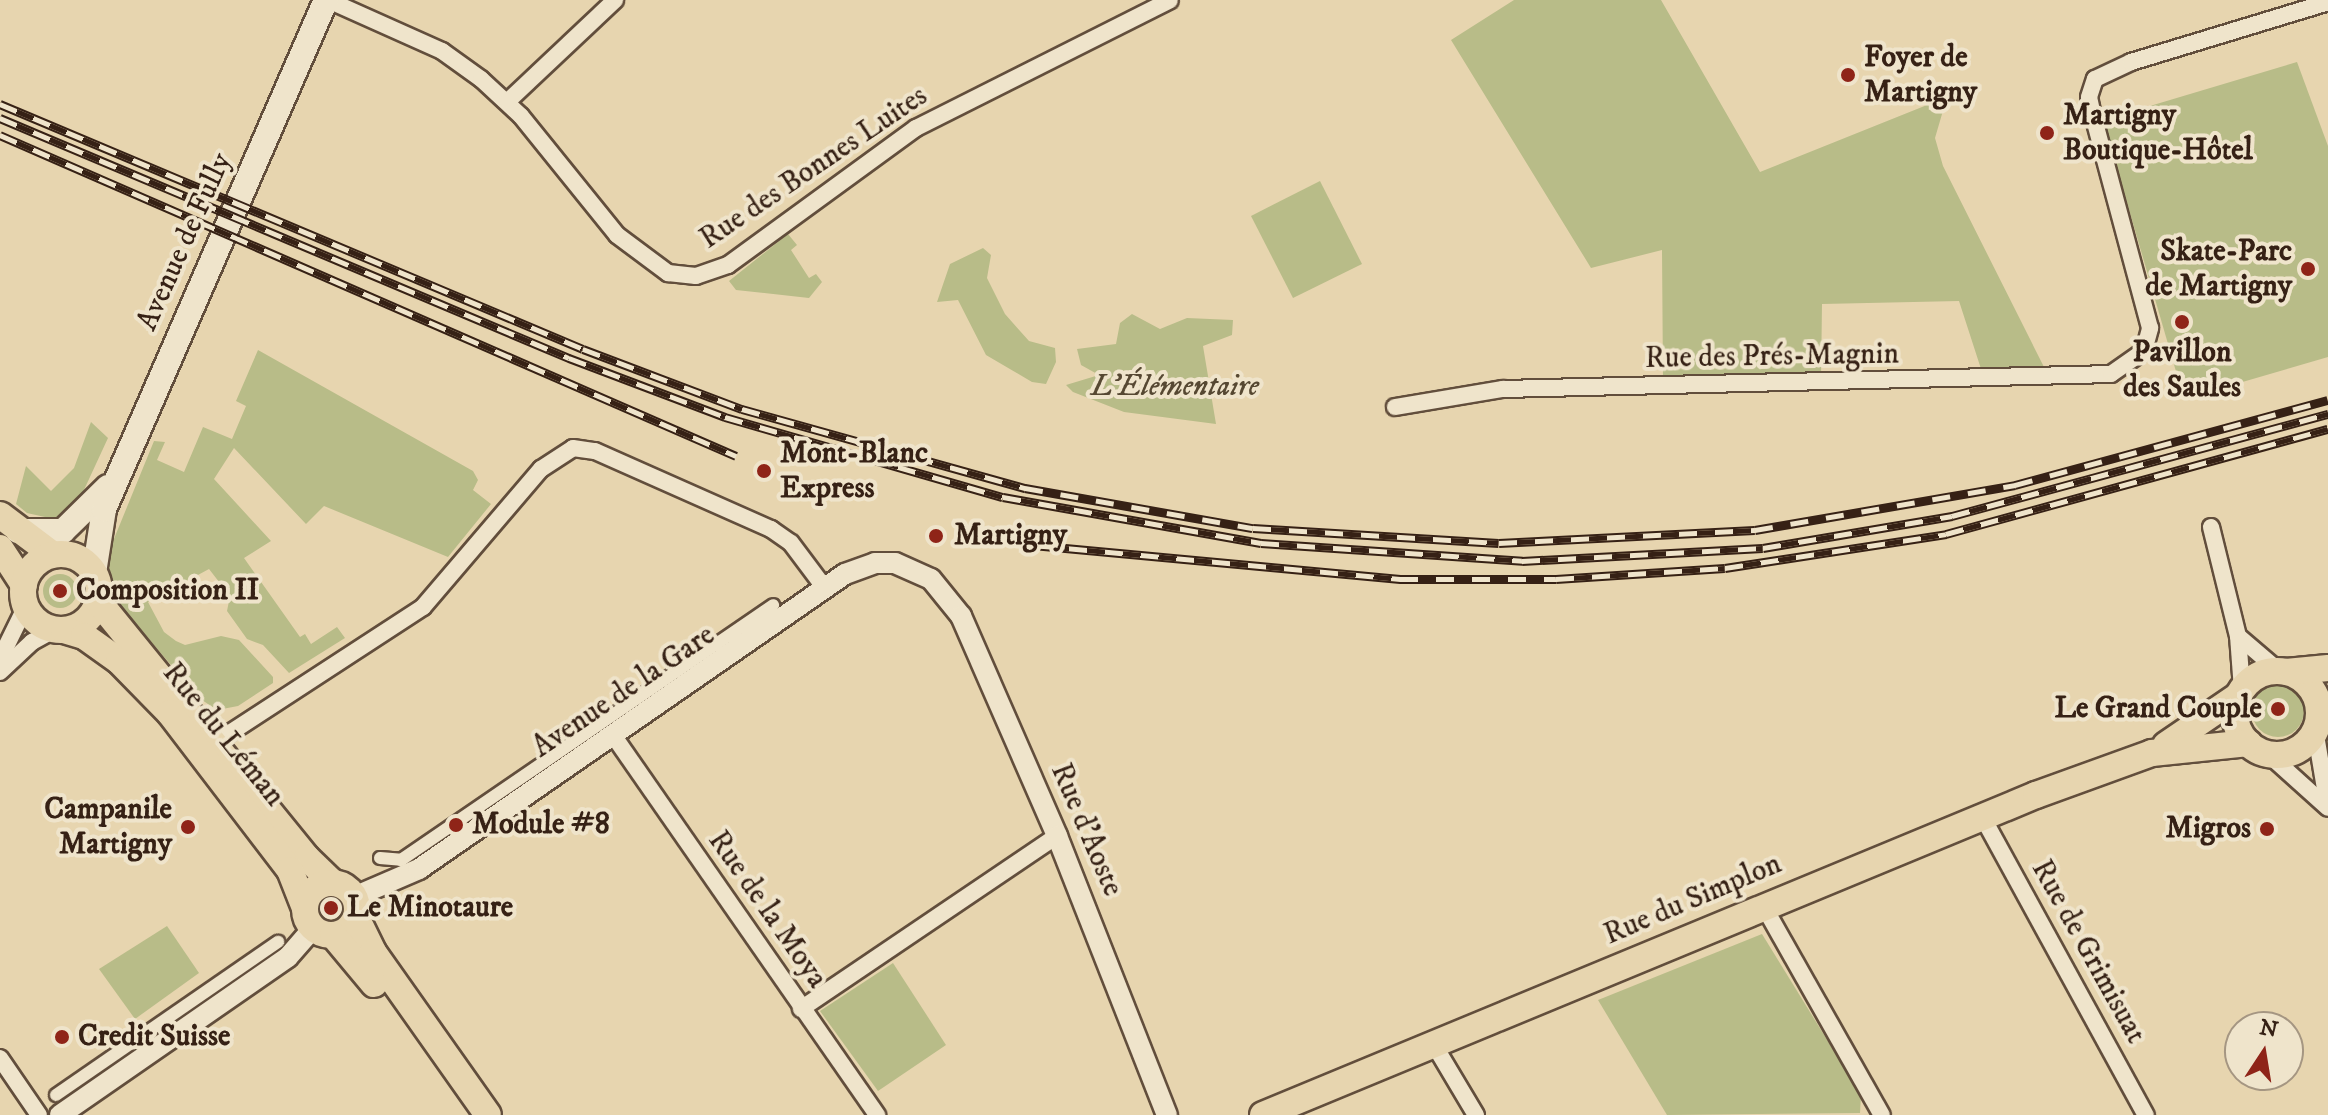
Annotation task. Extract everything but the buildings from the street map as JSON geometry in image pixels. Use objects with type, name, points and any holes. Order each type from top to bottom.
[{"type":"main road","name":"Avenue de Fully","points":[[94,573],[104,509],[327,0]]},
{"type":"main road","points":[[6,531],[63,531],[120,473]]},
{"type":"main road","name":"Avenue de Fully","points":[[57,555],[104,509]]},
{"type":"main road","points":[[6,531],[57,555],[79,559],[94,573],[98,601],[87,620],[59,629],[35,620],[6,531]]},
{"type":"main road","points":[[25,596],[32,567],[57,555]]},
{"type":"main road","name":"Rue du Léman","points":[[98,601],[216,742],[307,858],[348,899],[373,952],[488,1115]]},
{"type":"main road","name":"Rue du Léman","points":[[59,629],[84,636],[119,661],[170,713],[290,870],[317,924],[345,943],[466,1115]]},
{"type":"main road","points":[[2283,672],[2311,689],[2320,716],[2297,749],[2258,748],[2236,721],[2240,692],[2259,675],[2283,672],[2328,668]]},
{"type":"main road","name":"Rue du Simplon","points":[[1263,1115],[1763,905],[1982,816],[2152,753],[2240,692]]},
{"type":"main road","name":"Rue du Simplon","points":[[2152,753],[2258,748]]},
{"type":"main road","points":[[314,889],[348,899],[349,928],[317,924],[314,889]]},
{"type":"street","name":"Rue des Bonnes Luites","points":[[327,0],[442,51],[508,101],[617,235],[668,273],[696,276],[728,265],[916,128],[1170,0]]},
{"type":"street","points":[[508,101],[615,0]]},
{"type":"street","name":"Rue des Prés-Magnin","points":[[1395,407],[1503,389],[2111,374],[2144,351],[2150,328],[2095,125],[2089,97],[2092,85],[2108,70],[2328,2]]},
{"type":"street","points":[[216,742],[423,607],[541,469],[573,448],[595,451],[771,529],[791,543],[824,587]]},
{"type":"street","points":[[2211,527],[2238,636],[2240,692]]},
{"type":"street","name":"Avenue de la Gare","points":[[348,899],[419,869],[824,587],[875,563],[895,563],[931,579]]},
{"type":"street","name":"Rue d'Aoste","points":[[931,579],[961,616],[1057,836],[1167,1115]]},
{"type":"street","points":[[0,659],[25,596]]},
{"type":"street","points":[[380,858],[401,860],[773,605]]},
{"type":"street","points":[[0,672],[32,642],[59,629]]},
{"type":"street","points":[[2238,636],[2283,672]]},
{"type":"street","points":[[2320,716],[2328,808]]},
{"type":"street","name":"Rue de la Moya","points":[[613,735],[877,1115]]},
{"type":"street","points":[[2258,748],[2328,808]]},
{"type":"street","name":"Rue de Grimisuat","points":[[1982,816],[2146,1115]]},
{"type":"street","points":[[801,1009],[1057,836]]},
{"type":"street","points":[[1763,905],[1882,1115]]},
{"type":"street","points":[[58,1105],[288,957],[317,924]]},
{"type":"street","points":[[58,1105],[278,942]]},
{"type":"street","points":[[1433,1043],[1476,1115]]},
{"type":"street","points":[[0,1058],[39,1115]]},
{"type":"green space","points":[[1514,0],[1661,0],[1760,172],[1947,97],[1935,138],[1943,166],[2045,369],[1982,372],[1959,301],[1822,304],[1821,379],[1663,380],[1662,250],[1591,268],[1451,40]]},
{"type":"green space","points":[[2297,62],[2328,146],[2328,357],[2184,399],[2103,120]]},
{"type":"green space","points":[[1320,181],[1362,264],[1293,298],[1251,216]]},
{"type":"green space","points":[[788,234],[797,245],[791,250],[809,278],[816,274],[822,282],[809,298],[736,290],[729,281]]},
{"type":"green space","points":[[983,248],[991,255],[987,278],[1005,314],[1029,341],[1055,348],[1056,362],[1046,384],[1032,382],[986,355],[958,300],[937,302],[950,264]]},
{"type":"green space","name":"L'Élémentaire","points":[[1132,314],[1160,329],[1187,318],[1233,320],[1232,335],[1203,346],[1216,424],[1124,412],[1073,392],[1066,385],[1099,375],[1081,365],[1077,349],[1116,344],[1120,323]]},
{"type":"green space","points":[[258,350],[473,471],[478,480],[473,490],[491,504],[448,557],[324,506],[306,524],[234,448],[214,479],[271,541],[244,558],[300,637],[305,634],[311,644],[337,627],[345,638],[289,673],[263,645],[247,639],[227,611],[230,596],[209,569],[148,602],[164,632],[176,641],[185,645],[221,636],[239,640],[273,677],[273,683],[238,706],[217,710],[199,698],[120,605],[109,575],[109,551],[154,441],[165,442],[157,460],[184,472],[203,427],[232,439],[246,406],[236,401]]},
{"type":"green space","points":[[91,422],[108,438],[77,505],[54,519],[27,513],[16,504],[26,466],[51,491],[74,468]]},
{"type":"green space","points":[[60,574],[72,579],[77,591],[72,603],[60,608],[48,603],[43,591],[48,579]]},
{"type":"green space","points":[[2278,685],[2296,693],[2304,711],[2296,729],[2278,737],[2260,729],[2252,711],[2260,693]]},
{"type":"green space","points":[[167,926],[199,973],[135,1019],[99,969]]},
{"type":"green space","points":[[1762,934],[1861,1095],[1860,1113],[1667,1115],[1598,1000]]},
{"type":"green space","points":[[893,963],[946,1045],[878,1091],[820,1011]]},
{"type":"railway","points":[[0,104],[583,349],[742,409],[1025,488],[1253,528],[1499,543],[1755,530],[2015,485],[2328,400]]},
{"type":"railway","points":[[0,118],[569,358],[725,417],[1003,497],[1261,543],[1522,561],[1763,548],[1952,516],[2328,414]]},
{"type":"railway","points":[[0,135],[736,456]]},
{"type":"railway","points":[[1033,545],[1400,579],[1556,579],[1725,568],[1946,534],[2328,429]]},
{"type":"place","name":"Foyer de Martigny","points":[[1848,75]]},
{"type":"place","name":"Martigny Boutique-Hôtel","points":[[2047,133]]},
{"type":"place","name":"Skate-Parc de Martigny","points":[[2308,269]]},
{"type":"place","name":"Pavillon des Saules","points":[[2182,322]]},
{"type":"place","name":"Mont-Blanc Express","points":[[764,471]]},
{"type":"place","name":"Martigny","points":[[936,536]]},
{"type":"place","name":"Composition II","points":[[60,591]]},
{"type":"place","name":"Le Grand Couple","points":[[2278,709]]},
{"type":"place","name":"Module #8","points":[[456,825]]},
{"type":"place","name":"Campanile Martigny","points":[[188,827]]},
{"type":"place","name":"Migros","points":[[2267,829]]},
{"type":"place","name":"Le Minotaure","points":[[331,908]]},
{"type":"place","name":"Credit Suisse","points":[[62,1037]]}]
